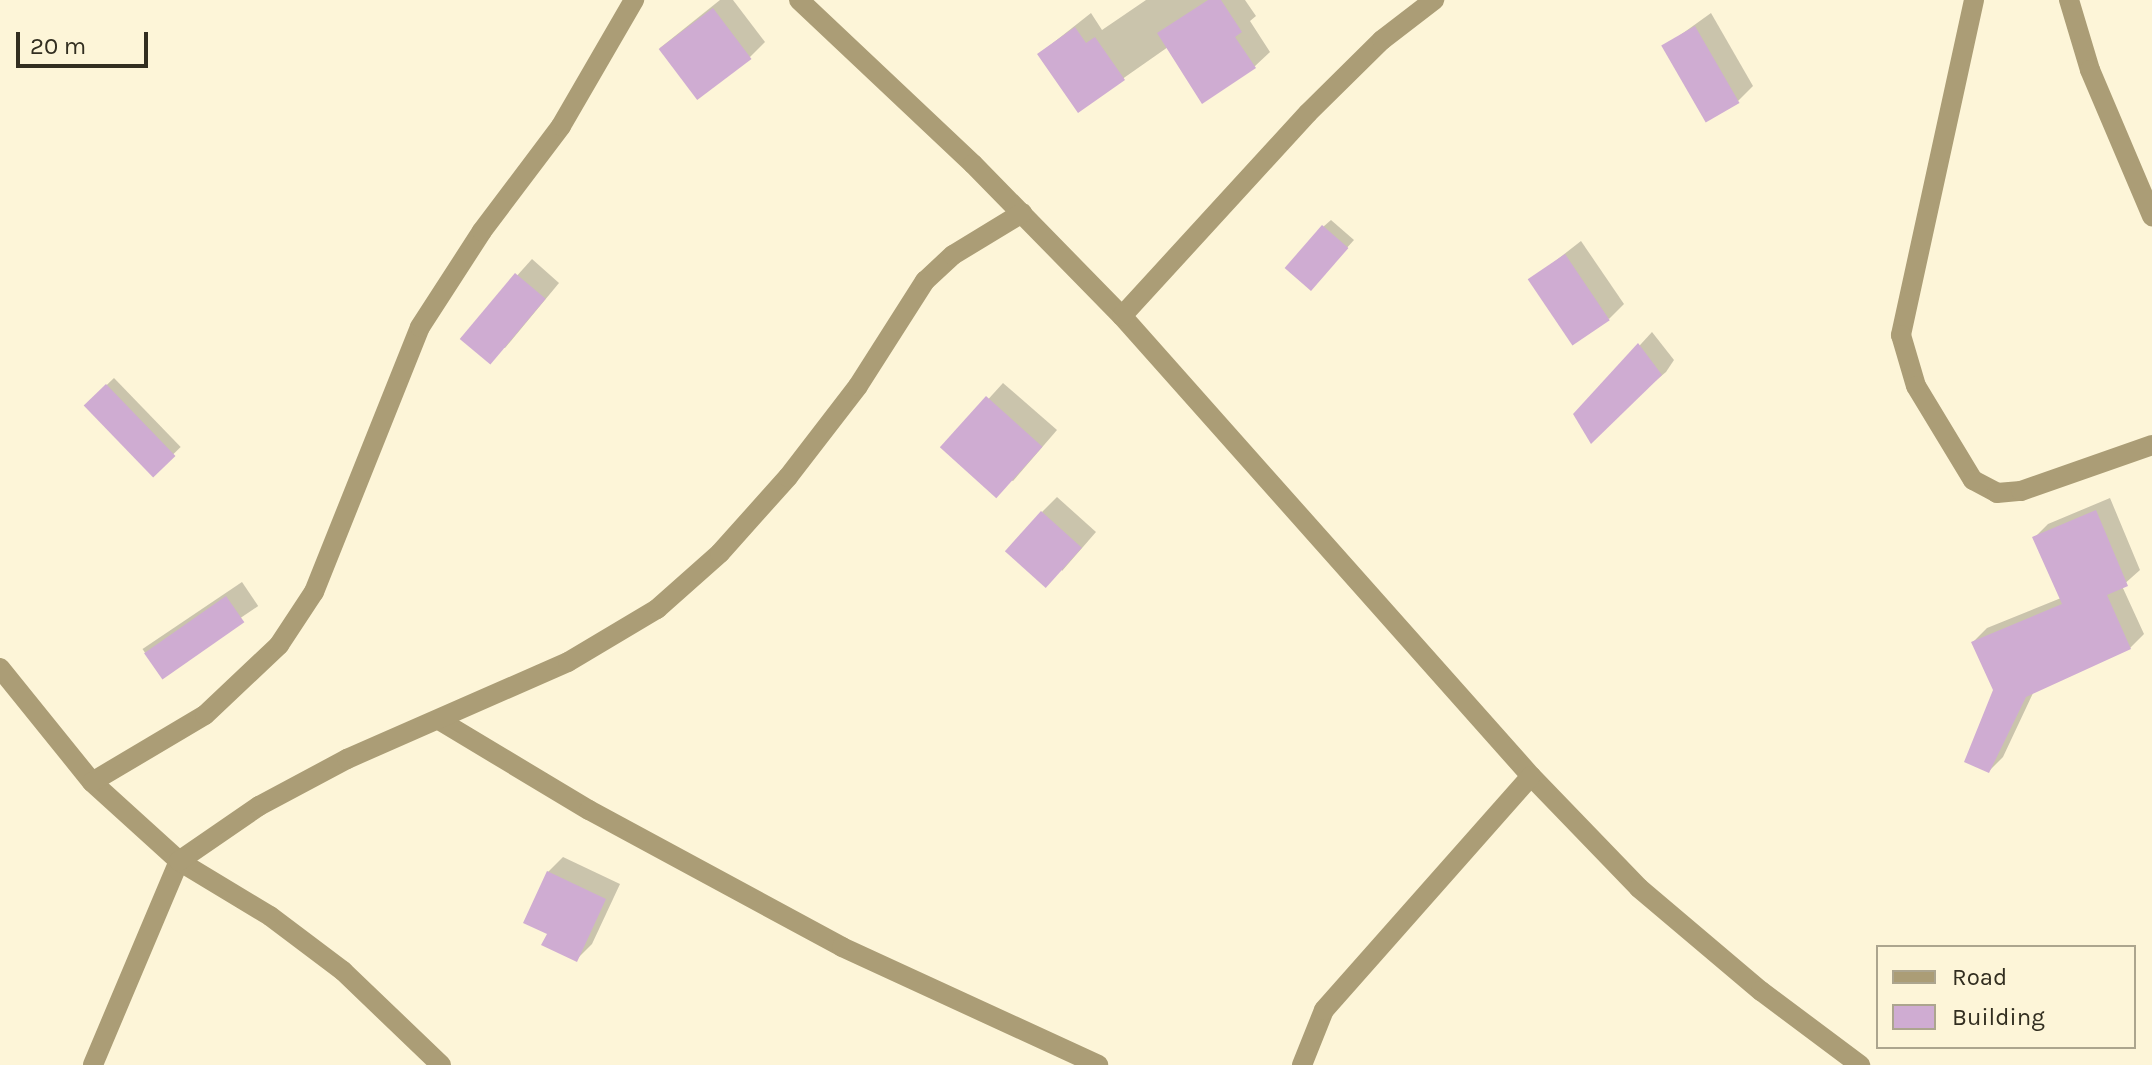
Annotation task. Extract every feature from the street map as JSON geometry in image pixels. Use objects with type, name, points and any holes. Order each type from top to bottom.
[{"type":"street","points":[[92,782],[205,715],[279,645],[314,592],[420,327],[482,231],[561,126],[634,0]]},
{"type":"street","points":[[799,0],[1022,213],[1122,316],[1531,776],[1661,907],[1860,1065]]},
{"type":"street","points":[[1122,316],[1308,113],[1382,40],[1434,0]]},
{"type":"street","points":[[1974,0],[1901,335],[1916,386],[1973,480],[1997,493],[2021,491],[2152,445]]},
{"type":"street","points":[[2069,0],[2090,70],[2152,216]]},
{"type":"street","points":[[93,1065],[179,861],[259,806],[347,759],[568,662],[657,609],[720,553],[788,477],[858,386],[925,281],[953,255],[1022,213]]},
{"type":"street","points":[[0,668],[92,782],[179,861],[270,916],[343,971],[441,1065]]},
{"type":"street","points":[[439,720],[589,810],[842,947],[1098,1065]]},
{"type":"street","points":[[1302,1065],[1324,1010],[1531,776]]},
{"type":"building","points":[[1208,0],[1221,0],[1242,32],[1235,37],[1256,68],[1202,104],[1157,33]]},
{"type":"building","points":[[713,8],[752,59],[697,100],[659,49]]},
{"type":"building","points":[[1695,26],[1740,103],[1706,123],[1661,46]]},
{"type":"building","points":[[1075,27],[1086,43],[1095,37],[1125,80],[1078,113],[1037,54]]},
{"type":"building","points":[[1322,225],[1348,248],[1311,291],[1285,268]]},
{"type":"building","points":[[1565,254],[1610,320],[1572,345],[1528,279]]},
{"type":"building","points":[[515,273],[546,299],[490,365],[460,339]]},
{"type":"building","points":[[1638,343],[1662,375],[1591,444],[1573,414]]},
{"type":"building","points":[[106,384],[175,456],[153,477],[84,406]]},
{"type":"building","points":[[986,396],[1042,447],[996,498],[940,447]]},
{"type":"building","points":[[2096,510],[2128,586],[2107,595],[2131,649],[2026,697],[1989,773],[1964,762],[1993,690],[1971,642],[2062,604],[2032,537]]},
{"type":"building","points":[[1041,511],[1082,548],[1046,588],[1005,551]]},
{"type":"building","points":[[226,596],[244,622],[162,680],[144,653]]},
{"type":"building","points":[[547,871],[606,899],[577,962],[541,945],[547,934],[523,923]]}]
